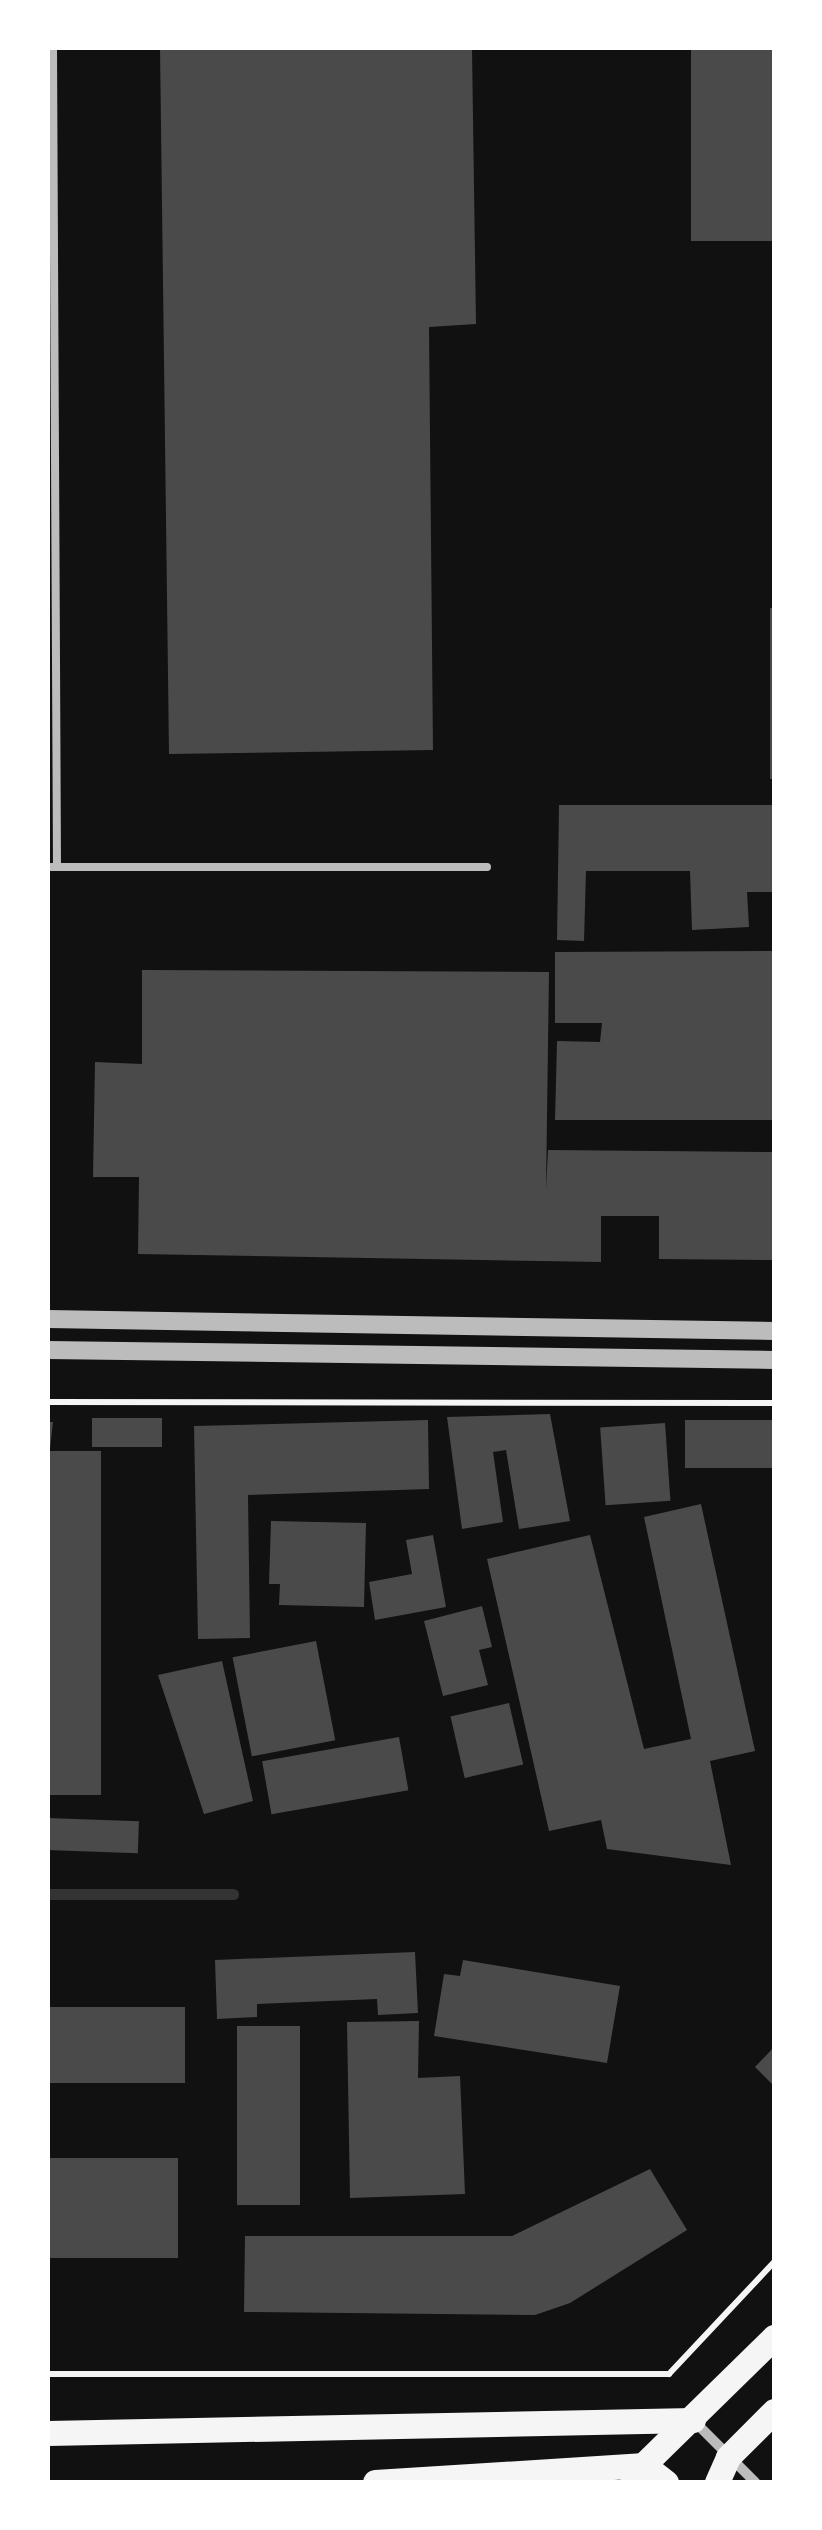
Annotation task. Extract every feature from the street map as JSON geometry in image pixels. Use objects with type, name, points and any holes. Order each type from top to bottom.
[{"type":"main road","points":[[635,2474],[774,2337]]},
{"type":"main road","points":[[717,2482],[728,2457],[774,2411]]},
{"type":"main road","points":[[48,2433],[694,2420]]},
{"type":"main road","points":[[375,2482],[635,2474],[666,2482]]},
{"type":"street","points":[[48,1319],[774,1332]]},
{"type":"street","points":[[48,1350],[774,1360]]},
{"type":"street","points":[[694,2420],[756,2482]]},
{"type":"lane","points":[[54,48],[52,867],[486,867]]},
{"type":"path","points":[[48,1402],[774,1403]]},
{"type":"path","points":[[48,2374],[668,2374],[774,2262]]},
{"type":"building","points":[[160,48],[472,48],[476,324],[429,327],[433,750],[169,754]]},
{"type":"building","points":[[691,48],[774,48],[774,241],[691,241]]},
{"type":"building","points":[[770,608],[774,608],[774,779],[770,779]]},
{"type":"building","points":[[559,805],[774,805],[774,892],[747,892],[749,927],[692,930],[690,871],[586,871],[584,941],[557,940]]},
{"type":"building","points":[[774,951],[774,1120],[555,1120],[557,1041],[600,1042],[602,1023],[555,1023],[555,952]]},
{"type":"building","points":[[142,970],[549,972],[546,1190],[548,1150],[774,1152],[774,1260],[659,1259],[659,1216],[601,1216],[601,1262],[138,1254],[139,1177],[93,1177],[95,1062],[142,1064]]},
{"type":"building","points":[[550,1414],[570,1521],[519,1529],[506,1450],[493,1452],[503,1522],[462,1529],[447,1417]]},
{"type":"building","points":[[92,1418],[162,1418],[162,1447],[92,1447]]},
{"type":"building","points":[[428,1420],[429,1489],[248,1495],[250,1638],[198,1639],[194,1426]]},
{"type":"building","points":[[685,1420],[774,1420],[774,1468],[685,1468]]},
{"type":"building","points":[[48,1422],[53,1422],[50,1449],[48,1449]]},
{"type":"building","points":[[665,1423],[670,1501],[606,1505],[600,1428]]},
{"type":"building","points":[[48,1451],[101,1451],[101,1795],[48,1795]]},
{"type":"building","points":[[701,1504],[755,1751],[710,1761],[731,1865],[607,1849],[601,1820],[549,1831],[487,1559],[590,1535],[644,1749],[691,1739],[644,1517]]},
{"type":"building","points":[[271,1521],[366,1523],[364,1607],[279,1605],[280,1584],[269,1584]]},
{"type":"building","points":[[433,1535],[446,1607],[375,1620],[369,1582],[412,1574],[406,1540]]},
{"type":"building","points":[[482,1606],[492,1647],[479,1650],[488,1685],[443,1696],[424,1621]]},
{"type":"building","points":[[316,1641],[335,1740],[252,1756],[233,1657]]},
{"type":"building","points":[[222,1661],[253,1801],[204,1814],[158,1675]]},
{"type":"building","points":[[509,1703],[523,1764],[465,1778],[451,1716]]},
{"type":"building","points":[[399,1737],[408,1790],[271,1814],[262,1761]]},
{"type":"building","points":[[48,1818],[139,1821],[138,1853],[48,1850]]},
{"type":"building","points":[[415,1952],[418,2013],[378,2015],[377,1999],[257,2004],[257,2017],[217,2019],[215,1960]]},
{"type":"building","points":[[463,1960],[620,1986],[607,2063],[434,2036],[444,1974],[460,1976]]},
{"type":"building","points":[[48,2007],[185,2007],[185,2083],[48,2083]]},
{"type":"building","points":[[419,2021],[418,2078],[460,2076],[465,2194],[350,2198],[347,2022]]},
{"type":"building","points":[[237,2026],[300,2026],[300,2205],[237,2205]]},
{"type":"building","points":[[774,2047],[774,2086],[755,2067]]},
{"type":"building","points":[[48,2158],[178,2158],[178,2258],[48,2258]]},
{"type":"building","points":[[650,2169],[687,2230],[570,2303],[535,2315],[244,2312],[245,2236],[512,2236]]},
{"type":"waterway","points":[[48,1894],[233,1894]]}]
